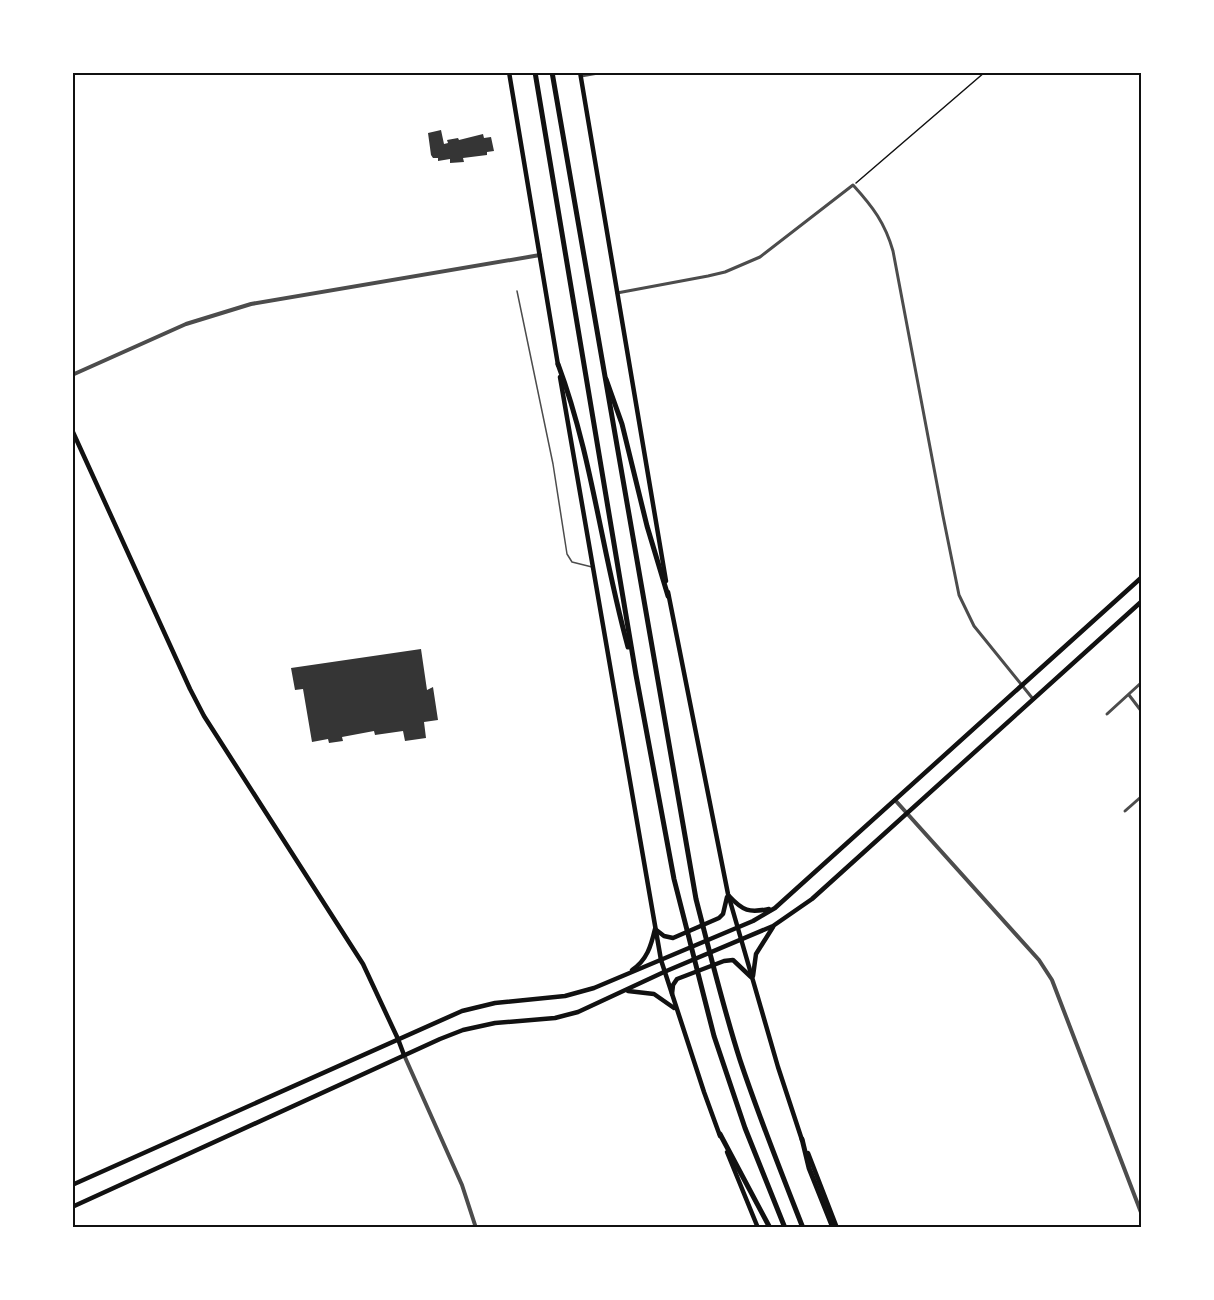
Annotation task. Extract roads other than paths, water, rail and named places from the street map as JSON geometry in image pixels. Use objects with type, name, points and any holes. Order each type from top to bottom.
[{"type":"highway","points":[[535,72],[636,675],[674,879],[714,1036],[746,1128],[785,1228]]},
{"type":"highway","points":[[552,72],[696,900],[720,995],[740,1059],[803,1228]]},
{"type":"highway","points":[[558,364],[567,388],[593,488],[620,618],[636,675]]},
{"type":"highway","points":[[602,367],[622,424],[647,526],[668,596]]},
{"type":"highway","points":[[720,1134],[770,1228]]},
{"type":"highway","points":[[802,1139],[808,1168],[835,1228]]},
{"type":"main road","points":[[509,72],[661,960],[720,1134],[758,1228]]},
{"type":"main road","points":[[580,74],[668,596],[728,894],[778,1067],[802,1139]]},
{"type":"main road","points":[[72,430],[189,688],[204,716],[363,964],[404,1055]]},
{"type":"main road","points":[[72,1185],[462,1011],[495,1003],[565,996],[594,988],[726,932],[775,908],[1142,577]]},
{"type":"main road","points":[[72,1207],[440,1039],[477,1026],[555,1018],[578,1012],[664,972],[773,926],[812,899],[1142,601]]},
{"type":"main road","points":[[655,929],[664,936],[674,938],[719,918],[723,914],[728,894]]},
{"type":"main road","points":[[728,894],[736,904],[754,912],[775,908]]},
{"type":"main road","points":[[753,979],[756,954],[773,926]]},
{"type":"main road","points":[[621,977],[643,961],[651,948],[655,929]]},
{"type":"main road","points":[[672,996],[673,985],[677,980],[724,961],[733,960],[753,979]]},
{"type":"main road","points":[[625,991],[654,994],[677,1010]]},
{"type":"street","points":[[580,74],[604,72]]},
{"type":"street","points":[[618,292],[725,272],[760,257],[854,185],[876,210],[893,251],[956,582],[962,602],[985,642],[1033,699]]},
{"type":"street","points":[[72,375],[186,324],[251,304],[540,255]]},
{"type":"street","points":[[1107,714],[1142,682]]},
{"type":"street","points":[[1128,694],[1142,712]]},
{"type":"street","points":[[1125,811],[1142,796]]},
{"type":"street","points":[[895,800],[1040,960],[1052,980],[1142,1215]]},
{"type":"street","points":[[404,1055],[462,1185],[476,1228]]},
{"type":"lane","points":[[517,291],[553,464],[567,554],[572,562],[593,567]]}]
